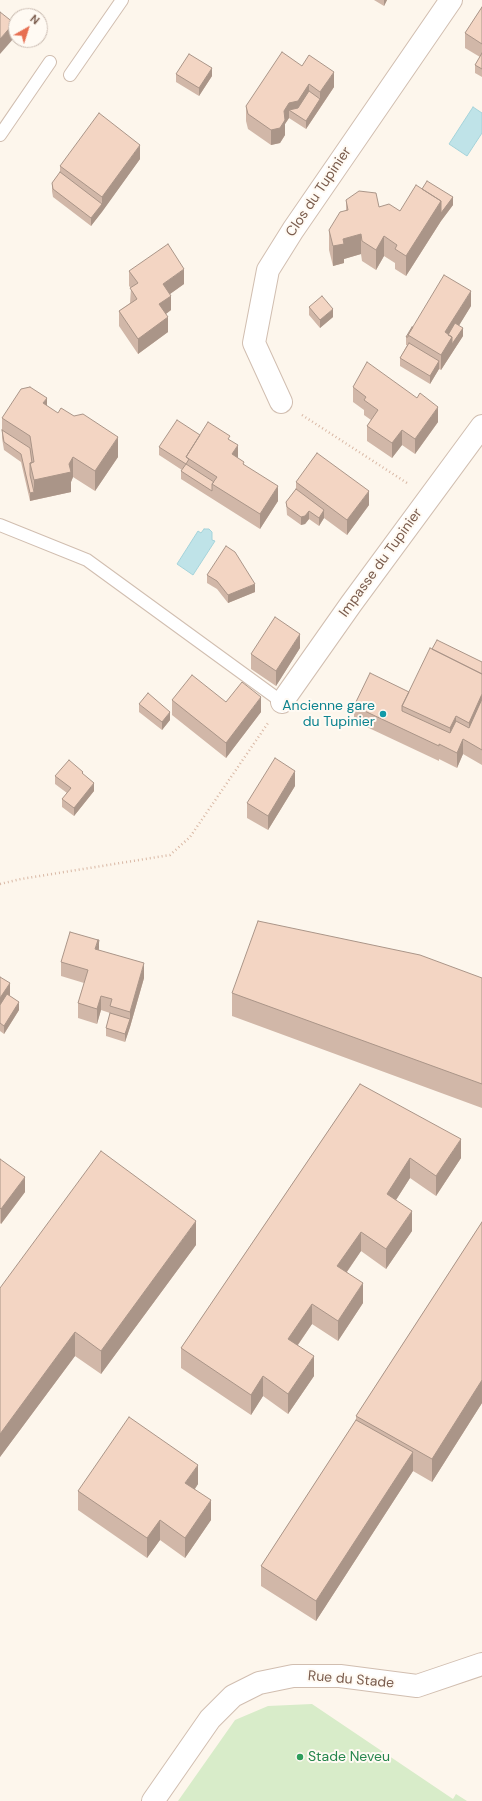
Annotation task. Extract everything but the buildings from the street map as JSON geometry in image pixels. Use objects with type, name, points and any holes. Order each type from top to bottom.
[{"type":"street","name":"Clos du Tupinier","points":[[281,402],[254,343],[268,270],[293,230],[451,0]]},
{"type":"street","name":"Impasse du Tupinier","points":[[282,702],[351,604],[482,426]]},
{"type":"street","name":"Rue du Stade","points":[[153,1801],[210,1719],[232,1696],[259,1683],[293,1676],[340,1676],[417,1686],[482,1664]]},
{"type":"lane","points":[[70,75],[122,0]]},
{"type":"lane","points":[[0,135],[50,62]]},
{"type":"lane","points":[[0,525],[87,560],[282,702]]},
{"type":"path","points":[[281,402],[324,428],[428,498]]},
{"type":"path","points":[[0,884],[21,879],[170,855],[190,837],[282,702]]},
{"type":"green space","name":"Stade Neveu","points":[[312,1704],[453,1799],[456,1794],[467,1801],[178,1801],[235,1720],[268,1706]]},
{"type":"water","points":[[473,107],[482,113],[482,133],[467,156],[449,144]]},
{"type":"water","points":[[204,529],[209,529],[212,532],[212,540],[215,541],[193,575],[177,564],[198,531],[201,533]]},
{"type":"place","name":"Ancienne gare du Tupinier","points":[[383,714]]},
{"type":"place","name":"Stade Neveu","points":[[300,1757]]}]
